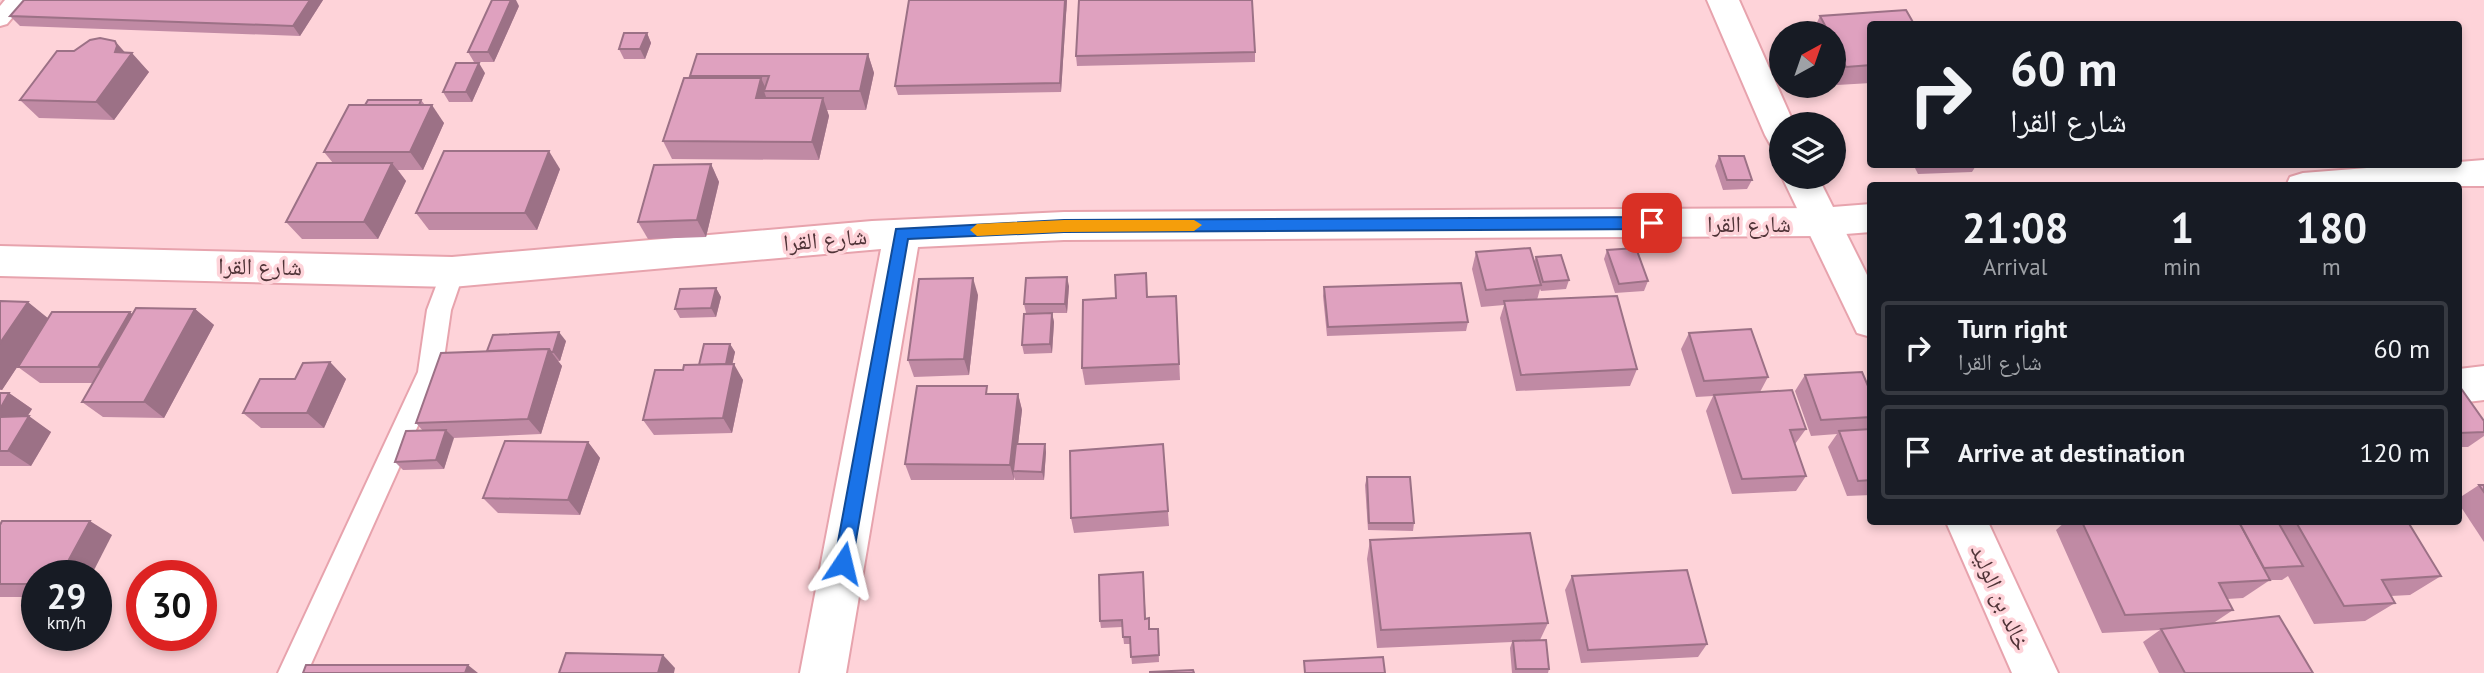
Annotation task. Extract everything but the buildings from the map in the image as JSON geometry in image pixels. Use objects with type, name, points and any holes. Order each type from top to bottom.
[{"type":"street","points":[[1723,0],[1772,112]]},
{"type":"street","points":[[2350,182],[2484,173]]},
{"type":"street","points":[[1805,189],[1867,314]]},
{"type":"street","name":"شارع القرا","points":[[0,261],[452,272],[902,233],[1064,226],[1820,222],[1867,218]]},
{"type":"street","points":[[823,673],[902,233]]},
{"type":"street","points":[[2462,386],[2484,383]]},
{"type":"street","name":"خالد بن الوليد","points":[[1968,525],[2035,673]]},
{"type":"lane","points":[[0,19],[17,0]]},
{"type":"lane","points":[[292,673],[430,372],[439,310],[452,272]]},
{"type":"slow traffic","points":[[977,230],[1194,225]]},
{"type":"route","points":[[843,563],[902,233],[1064,226],[1652,223]]}]
